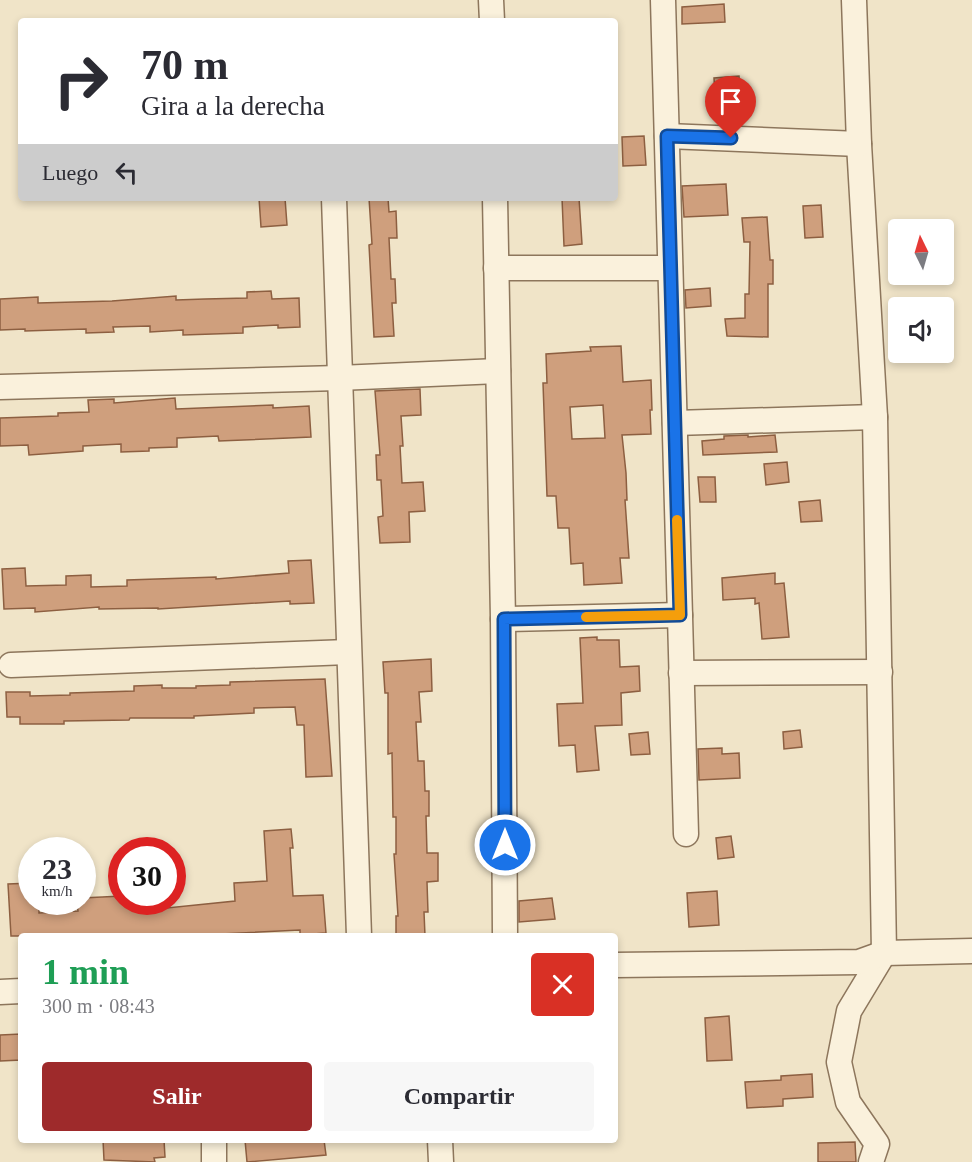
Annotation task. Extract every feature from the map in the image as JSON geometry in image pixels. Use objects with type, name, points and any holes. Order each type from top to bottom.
[{"type":"street","points":[[491,0],[492,18]]},
{"type":"street","points":[[663,0],[686,834]]},
{"type":"street","points":[[854,0],[875,417],[884,953],[849,1011],[839,1062],[848,1102],[877,1144],[871,1162]]},
{"type":"street","points":[[667,136],[860,144]]},
{"type":"street","points":[[334,201],[359,933]]},
{"type":"street","points":[[495,201],[504,619],[505,933]]},
{"type":"street","points":[[496,268],[670,268]]},
{"type":"street","points":[[0,387],[339,378],[498,371]]},
{"type":"street","points":[[675,423],[875,417]]},
{"type":"street","points":[[504,619],[680,615]]},
{"type":"street","points":[[11,665],[348,652]]},
{"type":"street","points":[[681,673],[880,672]]},
{"type":"street","points":[[618,965],[859,962],[884,953],[972,951]]},
{"type":"street","points":[[0,992],[18,991]]},
{"type":"street","points":[[214,1143],[214,1162]]},
{"type":"street","points":[[440,1143],[441,1162]]},
{"type":"building","points":[[724,4],[725,22],[682,24],[682,7]]},
{"type":"building","points":[[739,76],[740,93],[715,95],[714,78]]},
{"type":"building","points":[[644,136],[646,165],[623,166],[622,137]]},
{"type":"building","points":[[726,184],[728,215],[684,217],[682,186]]},
{"type":"building","points":[[259,201],[285,201],[287,225],[261,227]]},
{"type":"building","points":[[369,201],[388,201],[389,212],[396,211],[397,238],[389,238],[391,279],[395,279],[396,303],[392,303],[394,336],[374,337],[369,245],[372,244]]},
{"type":"building","points":[[562,201],[579,201],[582,244],[564,246]]},
{"type":"building","points":[[821,205],[823,237],[805,238],[803,206]]},
{"type":"building","points":[[767,217],[770,260],[773,260],[773,284],[768,284],[768,337],[727,336],[725,319],[745,318],[745,294],[749,294],[750,242],[744,242],[742,218]]},
{"type":"building","points":[[710,288],[711,306],[686,308],[685,290]]},
{"type":"building","points":[[271,291],[272,299],[299,298],[300,327],[278,328],[278,325],[243,327],[243,333],[183,335],[183,330],[150,332],[150,326],[113,327],[114,332],[86,333],[86,329],[0,330],[0,299],[38,297],[38,303],[176,296],[176,300],[247,298],[247,292]]},
{"type":"building","points":[[621,346],[623,382],[651,380],[651,434],[622,435],[626,473],[627,500],[625,500],[629,558],[620,558],[622,583],[584,585],[583,563],[571,564],[569,528],[558,528],[556,496],[547,496],[543,383],[547,383],[546,354],[591,351],[590,347]],"holes":[[[603,405],[605,438],[572,439],[570,407]]]},
{"type":"building","points":[[420,389],[421,415],[401,416],[403,446],[400,446],[402,483],[423,482],[425,511],[409,512],[410,542],[380,543],[378,517],[383,516],[381,480],[377,480],[376,455],[380,455],[375,391]]},
{"type":"building","points":[[175,398],[176,409],[273,405],[273,408],[309,406],[311,437],[219,441],[218,436],[177,438],[177,447],[149,448],[149,451],[121,452],[121,444],[83,446],[83,451],[29,455],[28,445],[0,446],[0,418],[58,416],[58,413],[89,412],[88,400],[114,399],[114,403]]},
{"type":"building","points":[[748,435],[748,437],[775,435],[777,452],[703,455],[702,441],[724,439],[724,436]]},
{"type":"building","points":[[787,462],[789,482],[766,485],[764,464]]},
{"type":"building","points":[[698,477],[715,477],[716,502],[700,502]]},
{"type":"building","points":[[820,500],[822,521],[801,522],[799,502]]},
{"type":"building","points":[[311,560],[314,603],[290,604],[290,601],[158,609],[99,609],[99,607],[35,612],[35,608],[4,609],[2,569],[25,568],[26,586],[66,585],[66,576],[91,575],[91,587],[127,586],[127,580],[216,577],[216,579],[289,573],[288,561]]},
{"type":"building","points":[[775,573],[775,584],[784,583],[789,637],[762,639],[759,603],[755,604],[755,598],[723,600],[722,578]]},
{"type":"building","points":[[597,637],[597,640],[619,640],[620,667],[639,666],[640,691],[621,693],[622,725],[595,726],[599,770],[577,772],[575,745],[559,746],[557,704],[583,703],[580,638]]},
{"type":"building","points":[[431,659],[432,691],[419,692],[421,722],[416,722],[418,761],[424,761],[425,791],[429,791],[429,816],[426,816],[427,853],[438,853],[438,881],[427,882],[428,912],[424,912],[425,933],[396,933],[396,916],[398,916],[394,854],[396,854],[396,817],[393,817],[392,753],[388,754],[388,693],[385,693],[383,662]]},
{"type":"building","points":[[325,679],[332,776],[306,777],[304,725],[297,725],[295,707],[254,708],[254,713],[194,716],[194,718],[64,721],[64,724],[20,724],[20,717],[7,717],[6,692],[30,692],[30,696],[70,695],[70,693],[134,691],[134,686],[162,685],[162,688],[196,688],[196,686],[230,685],[230,682]]},
{"type":"building","points":[[800,730],[802,747],[784,749],[783,732]]},
{"type":"building","points":[[648,732],[650,754],[631,755],[629,734]]},
{"type":"building","points":[[722,748],[722,754],[739,753],[740,778],[699,780],[698,749]]},
{"type":"building","points":[[291,829],[293,896],[323,895],[326,933],[300,933],[300,930],[240,933],[18,933],[18,936],[11,936],[8,884],[18,884],[18,915],[96,915],[96,897],[108,897],[108,915],[186,915],[186,906],[235,901],[234,883],[267,881],[264,831]]},
{"type":"building","points":[[731,836],[734,857],[718,859],[716,838]]},
{"type":"building","points":[[717,891],[719,925],[689,927],[687,893]]},
{"type":"building","points":[[552,898],[555,919],[519,922],[519,901]]},
{"type":"building","points":[[729,1016],[732,1060],[707,1061],[705,1018]]},
{"type":"building","points":[[18,1034],[18,1060],[0,1061],[0,1035]]},
{"type":"building","points":[[812,1074],[813,1097],[783,1099],[783,1106],[747,1108],[745,1082],[781,1080],[781,1076]]},
{"type":"building","points":[[855,1142],[856,1162],[818,1162],[818,1143]]},
{"type":"building","points":[[103,1143],[164,1143],[165,1157],[154,1158],[155,1162],[104,1160]]},
{"type":"building","points":[[245,1143],[324,1143],[326,1155],[247,1162]]},
{"type":"slow traffic","points":[[586,617],[680,615],[677,520]]},
{"type":"route","points":[[505,845],[504,619],[680,615],[667,136],[731,138]]}]
